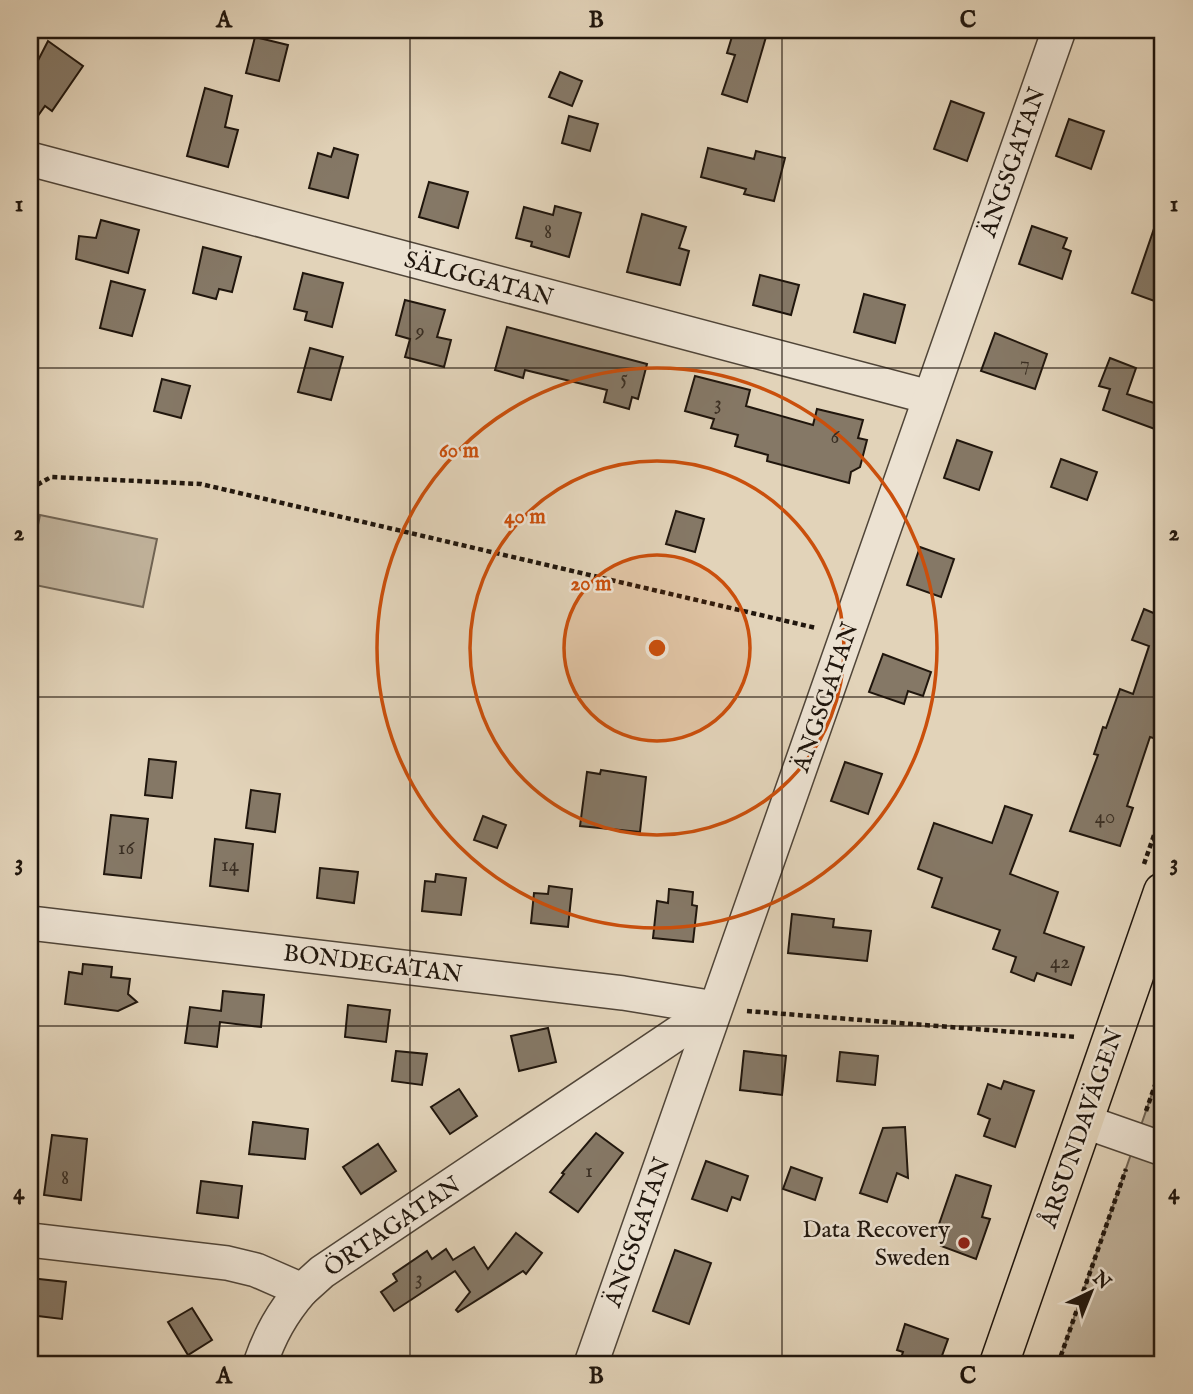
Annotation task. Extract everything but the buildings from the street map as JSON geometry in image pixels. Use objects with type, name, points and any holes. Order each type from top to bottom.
[{"type":"main road","name":"ÅRSUNDAVÄGEN","points":[[999,1364],[1163,892]]},
{"type":"street","name":"ÄNGSGATAN","points":[[591,1364],[1059,30]]},
{"type":"street","name":"SÄLGGATAN","points":[[30,159],[929,397]]},
{"type":"street","name":"BONDEGATAN","points":[[30,923],[609,991],[715,1008]]},
{"type":"street","name":"ÖRTAGATAN","points":[[30,1240],[227,1263],[256,1270],[302,1290],[321,1272],[715,1008]]},
{"type":"street","points":[[1083,1121],[1150,1144]]},
{"type":"street","points":[[260,1364],[270,1335],[302,1290]]},
{"type":"path","points":[[30,489],[51,477],[201,484],[847,636]]},
{"type":"path","points":[[1153,839],[1163,844]]},
{"type":"path","points":[[715,1008],[1083,1038]]},
{"type":"path","points":[[1058,1364],[1150,1144],[1163,1062]]},
{"type":"shaded area","points":[[40,515],[157,539],[143,607],[30,584],[30,564]]},
{"type":"shaded area","points":[[1163,1062],[1163,1364],[1058,1364]]},
{"type":"place","name":"Data Recovery Sweden","points":[[964,1243]]}]
